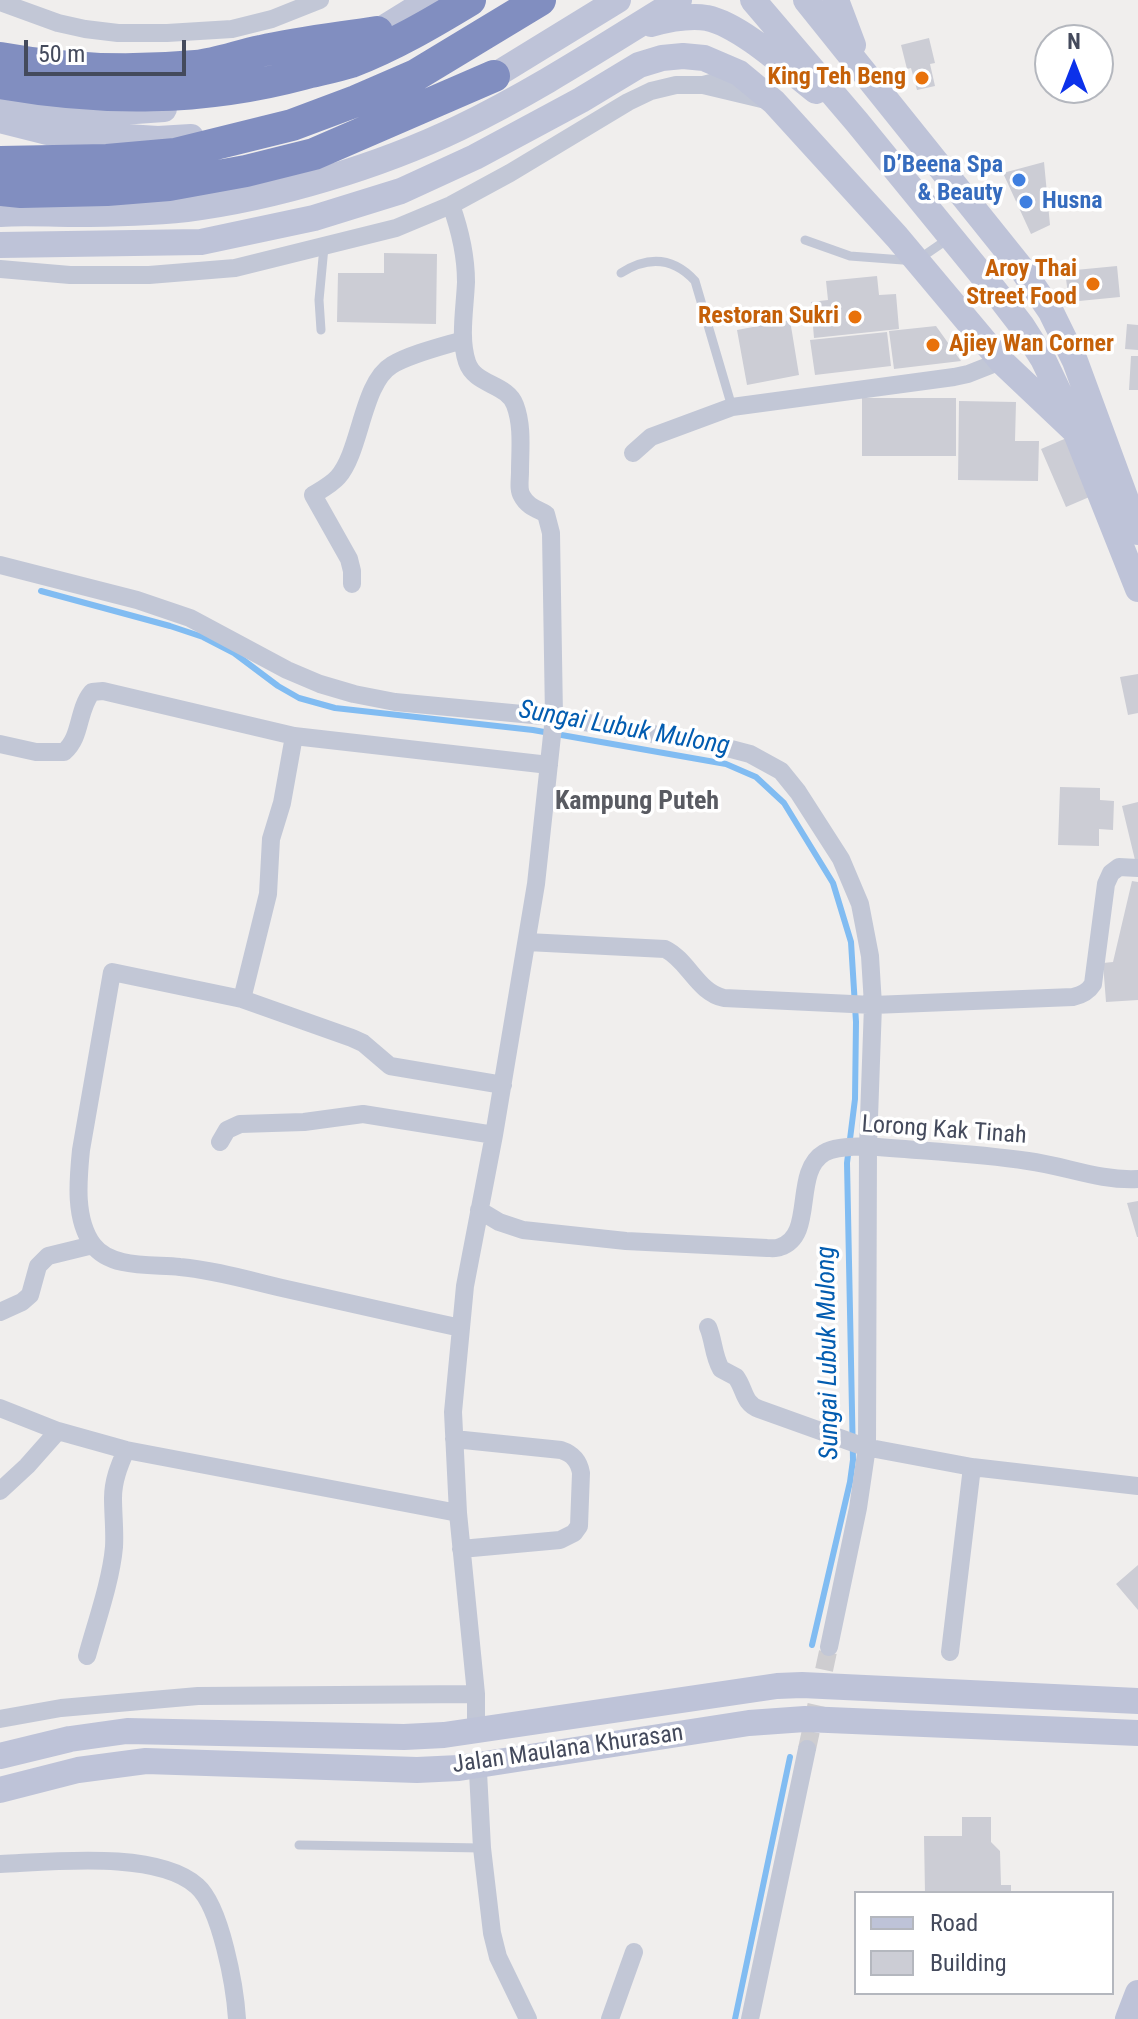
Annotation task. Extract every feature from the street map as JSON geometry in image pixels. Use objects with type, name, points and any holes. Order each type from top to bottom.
[{"type":"highway","points":[[0,83],[119,97],[202,93],[280,81],[349,63],[396,42],[470,0]]},
{"type":"highway","points":[[0,162],[107,160],[175,154],[292,125],[416,75],[540,0]]},
{"type":"highway","points":[[0,58],[86,69],[199,66],[265,50],[377,32]]},
{"type":"highway","points":[[0,190],[107,190],[169,185],[246,171],[314,154],[494,76]]},
{"type":"street","points":[[0,2],[58,23],[118,33],[167,33],[232,29],[272,19],[320,0]]},
{"type":"street","points":[[0,111],[161,110],[245,98],[310,74],[429,0]]},
{"type":"street","points":[[0,120],[47,132],[158,139],[301,127],[378,110],[494,76],[618,0]]},
{"type":"street","points":[[0,214],[113,214],[187,209],[251,198],[320,180],[386,158],[457,129],[532,90],[679,0]]},
{"type":"street","points":[[753,0],[857,122],[1022,326],[1043,359],[1076,432],[1138,589]]},
{"type":"street","points":[[806,0],[1021,268],[1051,312],[1075,361],[1138,532]]},
{"type":"street","points":[[836,0],[863,71]]},
{"type":"street","points":[[631,29],[682,17],[708,18],[729,26],[857,122]]},
{"type":"street","points":[[0,245],[201,242],[314,218],[401,191],[475,157],[639,65],[662,58],[704,58],[739,73],[774,102],[1001,361],[1076,432]]},
{"type":"street","points":[[703,85],[715,82],[726,66]]},
{"type":"street","points":[[0,269],[70,275],[149,275],[235,268],[396,228],[451,205],[651,91],[676,85],[703,85],[774,102]]},
{"type":"street","points":[[451,205],[463,248],[466,279],[463,340],[467,364],[480,380],[499,388],[514,401],[520,420],[520,494],[529,505],[546,514],[551,533],[554,721],[536,884],[503,1085],[465,1286],[453,1412],[458,1513],[476,1719]]},
{"type":"street","points":[[352,584],[349,559],[313,495],[338,477],[350,457],[359,425],[379,377],[391,365],[463,340]]},
{"type":"street","points":[[633,453],[651,437],[732,407],[954,377],[1001,361]]},
{"type":"street","points":[[0,565],[137,600],[190,618],[287,670],[354,694],[712,744],[750,754],[781,771],[798,792],[841,859],[860,904],[870,956],[873,1005],[868,1146],[866,1447],[858,1508],[829,1647]]},
{"type":"street","points":[[0,744],[36,752],[64,752],[73,745],[85,700],[92,692],[103,691],[294,736],[549,765]]},
{"type":"street","points":[[242,999],[268,894],[271,839],[282,803],[294,736]]},
{"type":"street","points":[[527,942],[665,949],[718,997],[873,1005],[1073,997],[1081,996],[1093,984],[1106,884],[1111,873],[1119,867],[1138,868]]},
{"type":"street","points":[[461,1328],[194,1268],[127,1263],[106,1257],[93,1245],[79,1206],[79,1178],[81,1150],[112,972],[242,999],[352,1038],[363,1043],[390,1066],[503,1085]]},
{"type":"street","points":[[220,1142],[227,1130],[240,1124],[304,1122],[363,1114],[494,1135]]},
{"type":"street","name":"Lorong Kak Tinah","points":[[479,1210],[499,1222],[523,1230],[626,1241],[767,1248],[790,1242],[801,1218],[813,1163],[825,1152],[842,1148],[868,1146],[1030,1161],[1099,1178],[1138,1179]]},
{"type":"street","points":[[0,1312],[30,1295],[38,1266],[48,1256],[93,1245]]},
{"type":"street","points":[[708,1327],[717,1363],[721,1369],[736,1377],[749,1403],[759,1409],[866,1447],[972,1467],[1138,1486]]},
{"type":"street","points":[[0,1408],[58,1431],[126,1450],[458,1513]]},
{"type":"street","points":[[0,1491],[58,1431]]},
{"type":"street","points":[[454,1439],[561,1450],[575,1458],[581,1473],[579,1526],[574,1533],[560,1540],[461,1549]]},
{"type":"street","points":[[87,1656],[114,1550],[112,1496],[116,1473],[126,1450]]},
{"type":"street","points":[[950,1652],[972,1467]]},
{"type":"street","name":"Jalan Maulana Khurasan","points":[[0,1756],[70,1739],[127,1731],[404,1737],[444,1735],[777,1686],[1130,1699]]},
{"type":"street","points":[[0,1719],[61,1708],[198,1696],[476,1694]]},
{"type":"street","name":"Jalan Maulana Khurasan","points":[[0,1790],[78,1770],[146,1761],[417,1770],[459,1768],[779,1720],[1134,1734]]},
{"type":"street","points":[[750,2019],[807,1749]]},
{"type":"street","points":[[478,1772],[482,1848],[492,1933],[498,1957],[528,2019]]},
{"type":"street","points":[[0,1864],[122,1862],[180,1874],[199,1887],[215,1914],[231,1973],[237,2019]]},
{"type":"street","points":[[610,2019],[634,1952]]},
{"type":"street","points":[[1128,2019],[1138,1993]]},
{"type":"lane","points":[[805,240],[850,256],[916,261],[951,237]]},
{"type":"lane","points":[[321,330],[319,300],[324,247]]},
{"type":"lane","points":[[621,273],[634,265],[654,261],[684,269],[695,281],[732,407]]},
{"type":"lane","points":[[299,1845],[482,1848]]},
{"type":"building","points":[[929,38],[935,63],[930,64],[935,86],[917,90],[901,45]]},
{"type":"building","points":[[1044,162],[1050,225],[1031,234],[1003,173]]},
{"type":"building","points":[[384,253],[437,254],[436,324],[337,322],[338,273],[384,273]]},
{"type":"building","name":"Aroy Thai Street Food","points":[[1117,266],[1120,297],[1069,302],[1065,271]]},
{"type":"building","points":[[877,276],[879,295],[896,294],[899,329],[814,338],[811,302],[828,300],[826,281]]},
{"type":"building","points":[[790,320],[799,375],[747,385],[737,330]]},
{"type":"building","points":[[1127,324],[1138,325],[1138,350],[1125,349]]},
{"type":"building","points":[[936,326],[961,361],[894,369],[889,331]]},
{"type":"building","points":[[887,332],[891,366],[815,375],[810,340]]},
{"type":"building","points":[[1131,356],[1138,356],[1138,390],[1129,390]]},
{"type":"building","points":[[862,398],[956,398],[956,456],[862,456]]},
{"type":"building","points":[[959,401],[1016,402],[1015,441],[1039,441],[1038,481],[958,480]]},
{"type":"building","points":[[1069,437],[1094,495],[1066,507],[1041,449]]},
{"type":"building","points":[[1138,674],[1138,713],[1128,715],[1120,677]]},
{"type":"building","points":[[1060,787],[1100,788],[1100,800],[1114,801],[1113,830],[1099,829],[1099,846],[1058,845]]},
{"type":"building","points":[[1138,802],[1138,859],[1135,860],[1122,806]]},
{"type":"building","points":[[1132,881],[1138,882],[1138,1000],[1106,1002],[1103,963],[1113,962]]},
{"type":"building","points":[[1138,1201],[1138,1237],[1137,1237],[1127,1203]]},
{"type":"building","points":[[1138,1565],[1138,1610],[1116,1584]]},
{"type":"building","points":[[962,1817],[991,1817],[991,1842],[1000,1851],[1001,1885],[1011,1885],[1011,1891],[925,1891],[924,1836],[962,1836]]},
{"type":"waterway","name":"Sungai Lubuk Mulong","points":[[41,591],[203,637],[234,653],[299,698],[335,708],[533,730],[726,764],[756,777],[784,803],[833,883],[851,942],[856,1022],[855,1099],[847,1163],[853,1460],[812,1645]]},
{"type":"waterway","name":"Sungai Lubuk Mulong","points":[[735,2019],[790,1757]]},
{"type":"tunnel","points":[[807,1749],[829,1647]]},
{"type":"place","name":"King Teh Beng","points":[[922,78]]},
{"type":"place","name":"D’Beena Spa & Beauty","points":[[1019,180]]},
{"type":"place","name":"Husna","points":[[1026,202]]},
{"type":"place","name":"Aroy Thai Street Food","points":[[1093,284]]},
{"type":"place","name":"Restoran Sukri","points":[[855,317]]},
{"type":"place","name":"Ajiey Wan Corner","points":[[933,345]]},
{"type":"district","name":"Kampung Puteh","points":[[637,802]]}]
